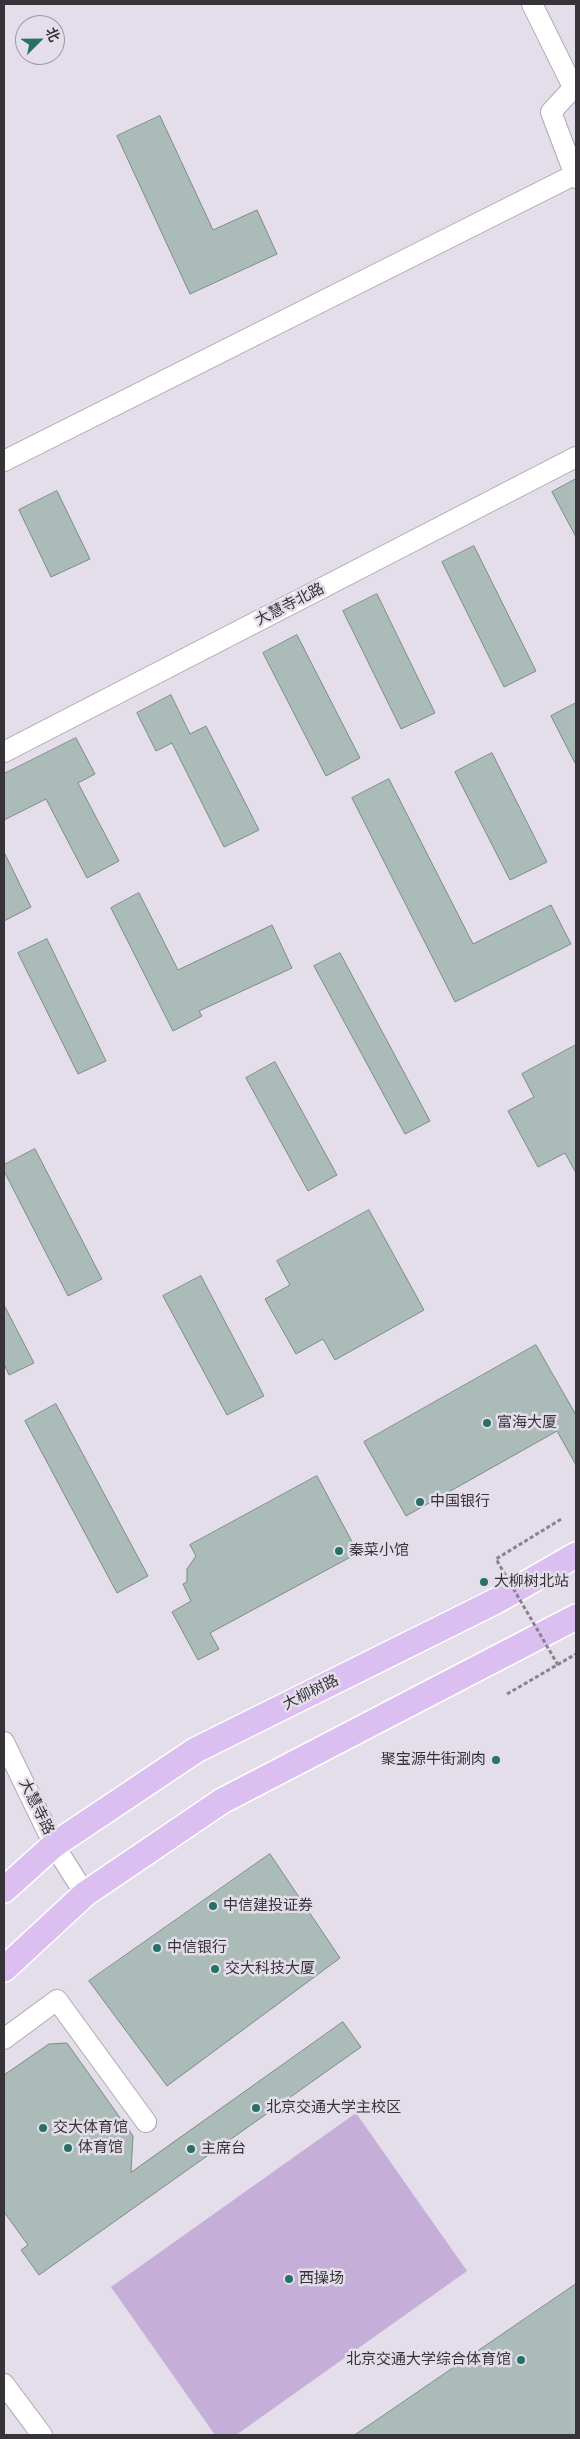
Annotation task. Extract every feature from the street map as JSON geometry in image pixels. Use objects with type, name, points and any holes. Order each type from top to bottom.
[{"type":"main road","name":"大柳树路","points":[[4,1890],[54,1845],[196,1750],[496,1601],[576,1555]]},
{"type":"main road","points":[[4,1969],[85,1894],[222,1801],[576,1617]]},
{"type":"street","points":[[4,461],[575,176],[551,112],[574,86],[532,4]]},
{"type":"street","name":"大慧寺北路","points":[[4,752],[576,457]]},
{"type":"street","name":"大慧寺路","points":[[4,1742],[54,1845],[85,1894]]},
{"type":"street","points":[[4,2039],[57,2000],[146,2122]]},
{"type":"street","points":[[4,2384],[42,2435]]},
{"type":"path","points":[[558,1665],[496,1559],[563,1518]]},
{"type":"path","points":[[507,1694],[576,1654]]},
{"type":"shaded area","name":"西操场","points":[[356,2113],[467,2271],[236,2435],[215,2435],[111,2287]]},
{"type":"building","points":[[160,116],[213,230],[257,210],[277,254],[190,294],[117,136]]},
{"type":"building","points":[[576,479],[576,537],[552,492]]},
{"type":"building","points":[[57,491],[90,559],[51,577],[19,510]]},
{"type":"building","points":[[474,546],[536,671],[504,687],[442,562]]},
{"type":"building","points":[[377,594],[435,713],[401,729],[343,611]]},
{"type":"building","points":[[297,635],[360,758],[326,776],[263,653]]},
{"type":"building","points":[[171,695],[190,734],[206,726],[259,830],[224,847],[172,743],[156,751],[137,713]]},
{"type":"building","points":[[576,703],[576,765],[551,716]]},
{"type":"building","points":[[76,738],[95,774],[78,783],[119,861],[87,878],[46,799],[4,820],[4,774]]},
{"type":"building","points":[[492,753],[547,862],[510,880],[455,772]]},
{"type":"building","points":[[389,779],[473,944],[551,905],[571,944],[455,1002],[352,798]]},
{"type":"building","points":[[4,852],[31,907],[4,921]]},
{"type":"building","points":[[139,893],[178,970],[272,925],[292,968],[199,1011],[202,1016],[173,1031],[111,908]]},
{"type":"building","points":[[47,939],[106,1061],[78,1074],[18,953]]},
{"type":"building","points":[[340,953],[430,1121],[405,1134],[314,966]]},
{"type":"building","points":[[576,1045],[576,1173],[565,1153],[538,1167],[508,1111],[534,1097],[522,1074]]},
{"type":"building","points":[[275,1062],[337,1175],[308,1191],[246,1078]]},
{"type":"building","points":[[35,1149],[102,1279],[68,1296],[4,1171],[4,1165]]},
{"type":"building","points":[[369,1210],[424,1310],[335,1360],[323,1339],[296,1354],[265,1299],[290,1285],[277,1261]]},
{"type":"building","points":[[201,1276],[264,1396],[227,1415],[163,1296]]},
{"type":"building","points":[[4,1305],[34,1363],[9,1375],[4,1364]]},
{"type":"building","name":"富海大厦","points":[[536,1345],[576,1415],[576,1465],[557,1431],[406,1516],[364,1442]]},
{"type":"building","points":[[56,1404],[148,1576],[117,1593],[25,1421]]},
{"type":"building","points":[[317,1476],[358,1553],[210,1633],[219,1649],[198,1660],[172,1612],[191,1601],[183,1584],[187,1582],[187,1569],[196,1556],[190,1545]]},
{"type":"building","name":"交大科技大厦","points":[[270,1854],[340,1958],[167,2086],[89,1981]]},
{"type":"building","points":[[343,2022],[361,2047],[39,2275],[21,2250],[28,2245],[4,2212],[4,2075],[49,2044],[67,2043],[133,2136],[131,2172]]},
{"type":"building","name":"北京交通大学综合体育馆","points":[[576,2284],[576,2435],[355,2435]]},
{"type":"place","name":"富海大厦","points":[[487,1423]]},
{"type":"place","name":"中国银行","points":[[420,1502]]},
{"type":"place","name":"秦菜小馆","points":[[339,1551]]},
{"type":"place","name":"大柳树北站","points":[[484,1582]]},
{"type":"place","name":"聚宝源牛街涮肉","points":[[496,1760]]},
{"type":"place","name":"中信建投证券","points":[[213,1906]]},
{"type":"place","name":"中信银行","points":[[157,1948]]},
{"type":"place","name":"交大科技大厦","points":[[215,1969]]},
{"type":"place","name":"北京交通大学主校区","points":[[256,2108]]},
{"type":"place","name":"交大体育馆","points":[[43,2128]]},
{"type":"place","name":"体育馆","points":[[68,2148]]},
{"type":"place","name":"主席台","points":[[191,2149]]},
{"type":"place","name":"西操场","points":[[289,2279]]},
{"type":"place","name":"北京交通大学综合体育馆","points":[[521,2360]]}]
